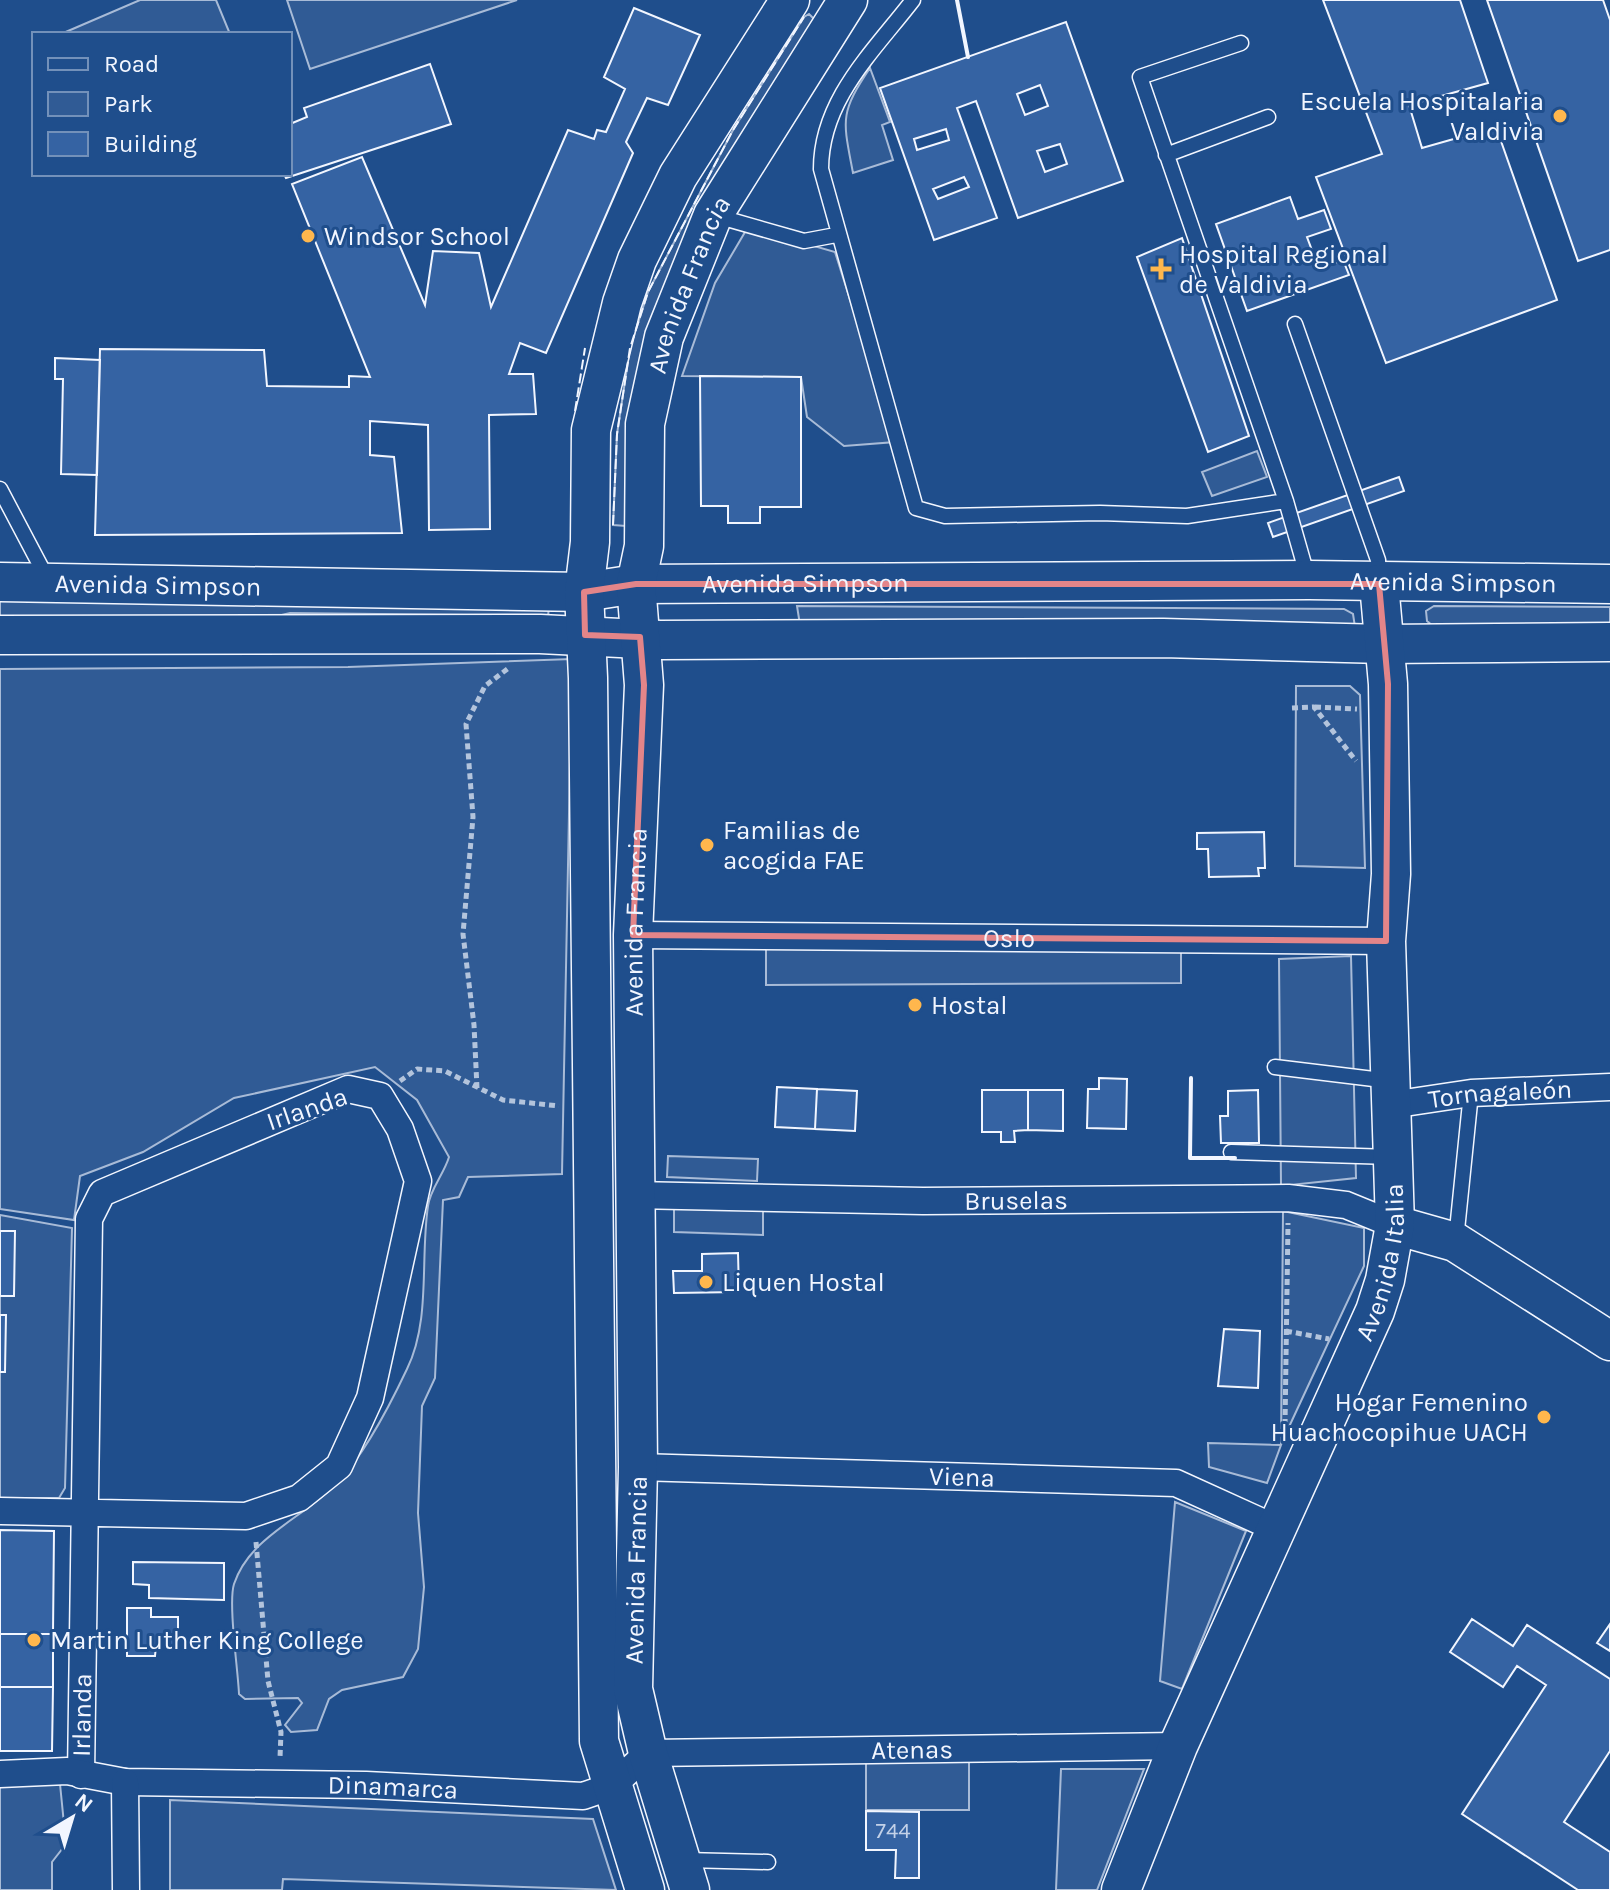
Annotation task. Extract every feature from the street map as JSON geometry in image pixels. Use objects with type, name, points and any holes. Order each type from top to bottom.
[{"type":"main road","name":"Avenida Francia","points":[[645,1890],[599,1741],[584,592],[590,542],[591,430],[622,303],[637,260],[678,176],[790,0]]},
{"type":"main road","name":"Avenida Francia","points":[[685,1875],[648,1753],[633,1689],[638,1467],[633,935],[644,685],[636,584],[644,546],[645,424],[653,373],[713,215],[848,0]]},
{"type":"main road","name":"Avenida Simpson","points":[[0,582],[584,592],[636,584],[1309,580],[1379,584],[1610,584]]},
{"type":"main road","name":"Avenida Italia","points":[[1121,1890],[1178,1746],[1375,1311],[1388,1267],[1395,1225],[1386,941],[1391,874],[1388,684],[1379,584]]},
{"type":"main road","name":"Avenida Simpson","points":[[0,635],[585,635],[660,640],[1163,638],[1383,644],[1610,642]]},
{"type":"main road","points":[[1395,1225],[1455,1242],[1610,1341]]},
{"type":"street","name":"Oslo","points":[[633,935],[1386,941]]},
{"type":"street","name":"Tornagaleón","points":[[1391,1093],[1610,1087]]},
{"type":"street","name":"Irlanda","points":[[81,1775],[89,1219],[102,1193],[348,1089],[380,1096],[400,1129],[418,1181],[370,1398],[339,1466],[299,1498],[246,1516],[87,1511]]},
{"type":"street","name":"Bruselas","points":[[634,1195],[923,1201],[1288,1198],[1346,1205],[1395,1225]]},
{"type":"street","name":"Viena","points":[[638,1467],[1176,1483],[1275,1528]]},
{"type":"street","points":[[0,1511],[87,1511]]},
{"type":"street","name":"Atenas","points":[[648,1753],[1178,1746]]},
{"type":"street","name":"Dinamarca","points":[[0,1774],[67,1771],[125,1782],[366,1785],[583,1796],[612,1786],[648,1753]]},
{"type":"street","name":"Irlanda","points":[[125,1782],[126,1890]]},
{"type":"lane","points":[[913,0],[838,97],[824,130],[821,169],[836,235],[916,508],[945,516],[1100,513],[1187,516],[1286,501]]},
{"type":"lane","points":[[1241,43],[1140,77],[1286,501],[1309,580]]},
{"type":"lane","points":[[1166,155],[1268,117]]},
{"type":"lane","points":[[713,215],[804,241],[836,235]]},
{"type":"lane","points":[[1295,324],[1378,560],[1379,584]]},
{"type":"lane","points":[[0,489],[51,583]]},
{"type":"lane","points":[[1275,1067],[1391,1093]]},
{"type":"lane","points":[[1455,1242],[1471,1093]]},
{"type":"lane","points":[[1231,1152],[1394,1157]]},
{"type":"lane","points":[[685,1875],[768,1862]]},
{"type":"path","points":[[477,1088],[474,1025],[463,934],[473,817],[466,724],[485,686],[515,663]]},
{"type":"path","points":[[1314,707],[1362,768]]},
{"type":"path","points":[[1292,708],[1370,709]]},
{"type":"path","points":[[380,1096],[417,1069],[445,1071],[503,1100],[539,1106],[572,1106]]},
{"type":"path","points":[[1285,1434],[1288,1198]]},
{"type":"path","points":[[1286,1331],[1336,1340],[1329,1354]]},
{"type":"path","points":[[258,1513],[255,1560],[268,1681],[281,1732],[280,1760]]},
{"type":"highlighted area","points":[[636,584],[1379,584],[1388,684],[1386,941],[633,935],[644,685],[640,637],[585,635],[584,592]]},
{"type":"green space","points":[[140,0],[216,0],[229,32],[66,32]]},
{"type":"green space","points":[[287,0],[517,0],[310,69]]},
{"type":"green space","points":[[809,14],[814,19],[719,180],[626,526],[613,525],[617,434],[630,348],[648,292],[733,130],[804,17]]},
{"type":"green space","points":[[870,68],[890,122],[882,125],[893,160],[853,173],[846,118],[853,96]]},
{"type":"green space","points":[[748,227],[835,252],[895,442],[844,446],[807,417],[801,377],[682,376],[715,283]]},
{"type":"green space","points":[[1257,451],[1267,477],[1212,496],[1202,472]]},
{"type":"green space","points":[[0,598],[549,607],[548,616],[290,613],[248,623],[0,620]]},
{"type":"green space","points":[[797,606],[1344,609],[1353,614],[1355,627],[800,625]]},
{"type":"green space","points":[[1434,606],[1610,607],[1610,627],[1433,626],[1427,621],[1426,611]]},
{"type":"green space","points":[[572,659],[562,1174],[468,1177],[459,1197],[443,1200],[435,1378],[422,1406],[418,1513],[424,1587],[418,1649],[403,1677],[342,1690],[329,1699],[317,1730],[291,1732],[285,1725],[302,1703],[298,1698],[245,1699],[239,1694],[233,1621],[234,1584],[242,1567],[265,1540],[324,1495],[347,1472],[393,1398],[407,1369],[419,1330],[428,1206],[449,1157],[417,1100],[375,1067],[234,1098],[143,1152],[80,1176],[74,1220],[0,1209],[0,669],[348,667]]},
{"type":"green space","points":[[1296,686],[1350,686],[1360,695],[1365,868],[1295,866]]},
{"type":"green space","points":[[766,938],[1181,943],[1181,983],[766,985]]},
{"type":"green space","points":[[1351,956],[1356,1178],[1281,1186],[1279,959]]},
{"type":"green space","points":[[668,1156],[758,1159],[757,1181],[667,1177]]},
{"type":"green space","points":[[674,1202],[763,1204],[763,1235],[674,1232]]},
{"type":"green space","points":[[1283,1211],[1364,1228],[1364,1266],[1281,1444]]},
{"type":"green space","points":[[0,1215],[72,1228],[65,1488],[59,1498],[0,1498]]},
{"type":"green space","points":[[1208,1443],[1281,1445],[1267,1483],[1209,1467]]},
{"type":"green space","points":[[1175,1502],[1246,1531],[1182,1689],[1160,1681]]},
{"type":"green space","points":[[866,1761],[969,1761],[969,1810],[866,1810]]},
{"type":"green space","points":[[1061,1769],[1144,1769],[1097,1890],[1056,1890]]},
{"type":"green space","points":[[60,1784],[66,1844],[52,1862],[52,1890],[0,1890],[0,1787]]},
{"type":"green space","points":[[170,1800],[593,1819],[616,1890],[283,1879],[282,1890],[170,1890]]},
{"type":"building","points":[[1323,0],[1460,0],[1488,83],[1409,105],[1422,148],[1496,127],[1557,300],[1386,363],[1316,177],[1382,154]]},
{"type":"building","points":[[1487,0],[1603,0],[1610,20],[1610,250],[1578,261]]},
{"type":"building","points":[[634,8],[700,35],[668,105],[647,98],[626,142],[633,153],[546,353],[520,343],[509,374],[533,374],[536,414],[489,415],[490,529],[429,530],[428,425],[370,421],[370,455],[394,457],[402,533],[95,535],[100,349],[264,350],[267,386],[349,387],[349,376],[370,377],[292,184],[362,157],[425,305],[433,251],[479,253],[491,307],[568,130],[594,139],[597,130],[606,132],[625,89],[604,77]]},
{"type":"building","points":[[1066,22],[1123,181],[1018,218],[976,101],[957,108],[997,218],[934,240],[880,88]],"holes":[[[1040,85],[1048,106],[1025,115],[1017,94]],[[946,129],[949,140],[917,150],[914,139]],[[1060,144],[1067,164],[1045,172],[1037,151]],[[964,177],[969,187],[938,199],[933,189]]]},
{"type":"building","points":[[430,64],[451,124],[286,178],[292,176],[292,123],[307,117],[304,108]]},
{"type":"building","points":[[1290,197],[1298,219],[1324,210],[1331,229],[1307,237],[1319,269],[1343,260],[1349,275],[1247,311],[1216,224]]},
{"type":"building","points":[[1182,238],[1249,436],[1208,452],[1137,257]]},
{"type":"building","points":[[55,358],[100,360],[97,475],[61,474],[63,379],[55,379]]},
{"type":"building","points":[[700,376],[801,377],[801,507],[760,507],[760,523],[728,523],[728,506],[701,506]]},
{"type":"building","points":[[1399,477],[1404,491],[1273,537],[1268,523]]},
{"type":"building","points":[[1264,832],[1265,868],[1258,868],[1259,876],[1209,877],[1208,849],[1197,849],[1197,833]]},
{"type":"building","points":[[1099,1078],[1127,1079],[1126,1129],[1087,1128],[1088,1089],[1099,1089]]},
{"type":"building","points":[[777,1087],[817,1089],[815,1129],[775,1127]]},
{"type":"building","points":[[817,1089],[857,1091],[855,1131],[815,1129]]},
{"type":"building","points":[[982,1090],[1028,1090],[1028,1130],[1014,1131],[1015,1142],[1001,1142],[1001,1132],[982,1132]]},
{"type":"building","points":[[1028,1090],[1063,1090],[1063,1131],[1028,1130]]},
{"type":"building","points":[[1258,1090],[1259,1143],[1221,1143],[1220,1116],[1228,1116],[1228,1091]]},
{"type":"building","points":[[0,1231],[15,1231],[14,1296],[0,1296]]},
{"type":"building","name":"Liquen Hostal","points":[[738,1253],[739,1292],[674,1293],[673,1271],[702,1271],[702,1254]]},
{"type":"building","points":[[0,1315],[6,1315],[5,1372],[0,1372]]},
{"type":"building","points":[[1224,1329],[1260,1331],[1258,1388],[1218,1386]]},
{"type":"building","points":[[0,1530],[54,1531],[53,1634],[0,1634]]},
{"type":"building","points":[[133,1562],[224,1563],[224,1600],[149,1598],[149,1585],[133,1584]]},
{"type":"building","points":[[127,1608],[151,1608],[151,1617],[178,1617],[178,1646],[156,1646],[155,1656],[127,1656]]},
{"type":"building","points":[[1472,1619],[1513,1646],[1527,1625],[1610,1679],[1610,1751],[1564,1822],[1610,1852],[1610,1890],[1578,1890],[1462,1814],[1546,1685],[1517,1666],[1503,1687],[1450,1652]]},
{"type":"building","points":[[1610,1624],[1610,1651],[1597,1643]]},
{"type":"building","points":[[0,1634],[53,1634],[53,1687],[0,1687]]},
{"type":"building","points":[[0,1687],[53,1687],[52,1751],[0,1751]]},
{"type":"building","points":[[866,1811],[919,1812],[919,1878],[895,1878],[896,1850],[866,1850]]},
{"type":"fence","points":[[613,525],[617,434],[630,348],[648,292],[733,130],[804,17]]},
{"type":"fence","points":[[575,411],[585,348]]},
{"type":"wall","points":[[957,0],[968,57]]},
{"type":"wall","points":[[1191,1078],[1190,1158],[1235,1158]]},
{"type":"place","name":"Escuela Hospitalaria Valdivia","points":[[1560,116]]},
{"type":"place","name":"Windsor School","points":[[308,236]]},
{"type":"place","name":"Hospital Regional de Valdivia","points":[[1161,269]]},
{"type":"place","name":"Familias de acogida FAE","points":[[707,845]]},
{"type":"place","name":"Hostal","points":[[915,1005]]},
{"type":"place","name":"Liquen Hostal","points":[[706,1282]]},
{"type":"place","name":"Hogar Femenino Huachocopihue UACH","points":[[1544,1417]]},
{"type":"place","name":"Martin Luther King College","points":[[34,1640]]}]
